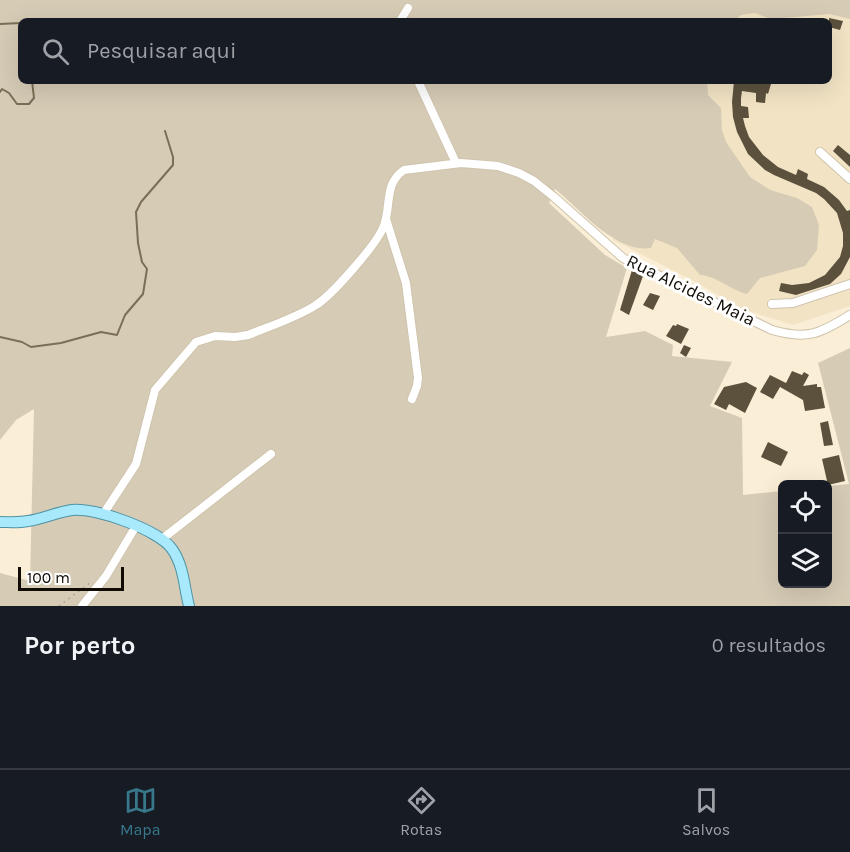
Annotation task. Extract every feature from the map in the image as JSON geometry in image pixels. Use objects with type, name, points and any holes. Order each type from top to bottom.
[{"type":"main road","points":[[0,522],[28,521],[82,509],[104,513],[136,526],[162,539],[172,549],[179,562],[189,606]]},
{"type":"street","points":[[402,18],[408,8]]},
{"type":"street","points":[[419,84],[456,163]]},
{"type":"street","points":[[820,152],[850,178]]},
{"type":"street","name":"Rua Alcides Maia","points":[[386,218],[388,192],[397,175],[404,170],[456,163],[498,166],[534,181],[623,258],[772,330],[798,336],[810,335],[821,332],[850,315]]},
{"type":"street","points":[[386,218],[406,283],[418,378],[412,399]]},
{"type":"street","points":[[104,513],[136,464],[155,390],[196,342],[215,336],[248,335],[319,304],[372,244],[382,230],[386,218]]},
{"type":"street","points":[[772,304],[793,303],[850,284]]},
{"type":"street","points":[[162,539],[271,454]]},
{"type":"street","points":[[82,606],[105,576],[136,526]]},
{"type":"path","points":[[59,606],[90,583],[105,576]]},
{"type":"shaded area","points":[[0,0],[850,0],[850,19],[830,14],[768,18],[755,13],[741,15],[738,18],[18,18],[18,84],[707,84],[708,95],[721,108],[722,130],[726,142],[750,177],[770,190],[797,198],[812,207],[819,225],[817,250],[805,266],[760,278],[747,294],[700,275],[677,248],[655,239],[651,248],[638,248],[624,244],[599,228],[555,189],[549,203],[605,255],[627,268],[606,337],[645,331],[673,345],[672,356],[732,362],[710,406],[742,418],[743,495],[778,491],[778,588],[832,588],[832,486],[849,484],[818,363],[850,348],[850,606],[0,606],[0,573],[30,581],[34,409],[16,420],[0,440]]},
{"type":"shaded area","points":[[850,0],[850,306],[793,325],[742,309],[696,282],[613,240],[626,84],[832,84],[832,18],[715,18]]},
{"type":"building","points":[[832,19],[843,21],[840,30],[832,28]]},
{"type":"building","points":[[734,84],[771,84],[768,94],[766,93],[765,103],[756,102],[756,93],[742,91],[741,106],[748,107],[749,118],[743,118],[749,137],[763,155],[778,167],[796,175],[798,169],[808,174],[807,179],[824,187],[839,200],[847,211],[850,210],[850,257],[841,274],[830,284],[796,295],[779,291],[781,283],[792,285],[809,283],[825,275],[840,257],[843,233],[837,213],[824,199],[816,193],[765,170],[748,154],[737,132],[732,102]]},
{"type":"building","points":[[838,145],[850,155],[850,167],[833,151]]},
{"type":"building","points":[[632,270],[643,276],[629,315],[620,310]]},
{"type":"building","points":[[650,293],[660,296],[653,310],[643,305]]},
{"type":"building","points":[[677,324],[689,329],[681,344],[666,336],[673,325]]},
{"type":"building","points":[[684,345],[691,348],[686,357],[680,353]]},
{"type":"building","points":[[792,371],[809,375],[803,386],[817,384],[817,387],[821,387],[825,408],[805,411],[803,400],[780,387],[773,399],[760,392],[770,375],[786,383]]},
{"type":"building","points":[[746,382],[757,388],[745,413],[729,404],[726,410],[714,404],[724,387]]},
{"type":"building","points":[[828,421],[833,445],[824,446],[820,423]]},
{"type":"building","points":[[768,442],[788,452],[781,466],[761,457]]},
{"type":"building","points":[[839,455],[845,481],[832,484],[832,480],[827,480],[822,459]]},
{"type":"waterway","points":[[0,24],[18,23]]},
{"type":"waterway","points":[[0,92],[2,89],[9,93],[17,104],[29,104],[34,98],[32,84]]},
{"type":"waterway","points":[[0,337],[22,342],[31,347],[61,343],[101,332],[117,335],[125,315],[143,294],[147,269],[142,262],[138,243],[136,212],[141,202],[173,165],[173,157],[165,131]]}]
